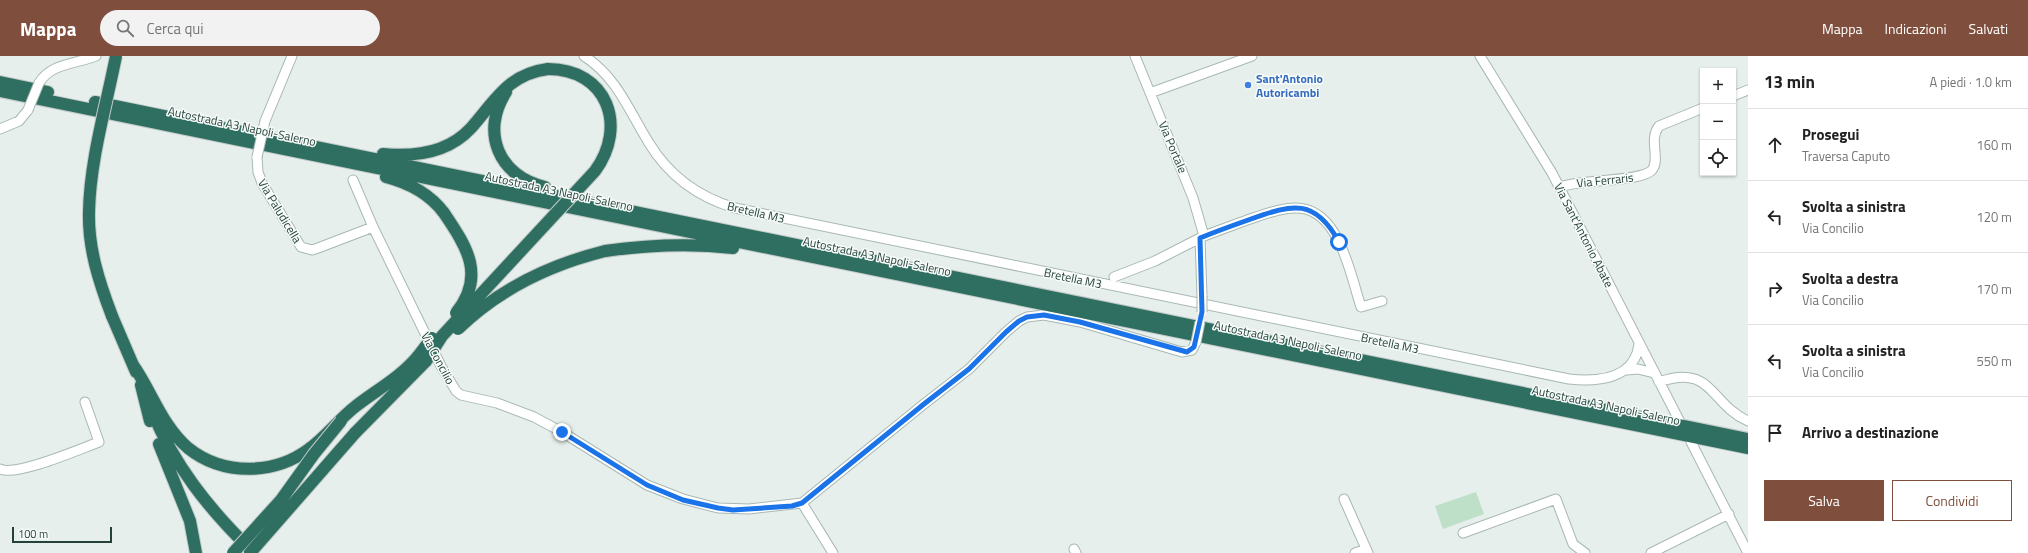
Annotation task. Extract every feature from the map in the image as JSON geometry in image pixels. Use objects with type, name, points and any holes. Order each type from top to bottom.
[{"type":"highway","points":[[116,56],[92,176],[89,213],[96,270],[112,316],[159,429],[181,469],[204,500],[254,553]]},
{"type":"highway","points":[[250,553],[422,358],[595,171],[608,149],[611,138],[611,120],[606,104],[592,84],[570,71],[548,69],[523,75],[503,89],[470,129],[459,138],[449,145],[428,152],[415,155],[392,155],[341,146],[278,143]]},
{"type":"highway","name":"Autostrada A3 Napoli-Salerno","points":[[0,82],[278,143],[867,268],[1748,448]]},
{"type":"highway","points":[[514,82],[500,101],[494,120],[494,130],[498,150],[509,168],[528,181],[542,186],[584,195],[643,214]]},
{"type":"highway","name":"Autostrada A3 Napoli-Salerno","points":[[0,91],[643,214],[1748,439]]},
{"type":"highway","points":[[278,143],[314,160],[377,174],[406,183],[430,197],[444,213],[468,252],[472,269],[470,286],[462,305],[422,358]]},
{"type":"highway","points":[[133,366],[144,381],[162,417],[174,434],[188,448],[199,456],[219,464],[252,469],[280,464],[300,456],[310,449],[355,407],[398,377],[476,314],[520,283],[566,262],[605,252],[662,245],[718,246],[798,261],[867,268]]},
{"type":"highway","points":[[141,385],[149,420],[190,521],[196,553]]},
{"type":"highway","points":[[233,553],[281,500],[314,454],[341,421]]},
{"type":"street","points":[[0,129],[19,121],[28,110],[38,83],[44,75],[55,68],[96,56]]},
{"type":"street","name":"Via Paludicella","points":[[292,56],[264,121],[257,157],[258,172],[262,183],[302,247],[312,250],[373,226]]},
{"type":"street","name":"Bretella M3","points":[[584,56],[592,61],[612,81],[623,96],[648,143],[669,170],[692,190],[735,208],[1569,379],[1597,379],[1633,368],[1648,361]]},
{"type":"street","name":"Via Portale","points":[[1135,56],[1194,198],[1202,237]]},
{"type":"street","points":[[1150,93],[1252,56]]},
{"type":"street","name":"Via Sant'Antonio Abate","points":[[1480,56],[1560,187],[1679,420]]},
{"type":"street","points":[[1736,95],[1748,90]]},
{"type":"street","name":"Via Ferraris","points":[[1560,187],[1579,182],[1630,178],[1648,174],[1653,169],[1655,164],[1654,140],[1655,132],[1659,126],[1700,109]]},
{"type":"street","name":"Via Concilio","points":[[353,180],[373,226],[441,366],[456,391],[461,395],[497,403],[534,417],[562,432],[647,485],[683,500],[733,510],[802,503]]},
{"type":"street","points":[[1114,277],[1155,260],[1202,237],[1284,208],[1304,209],[1321,217],[1333,231],[1339,242],[1361,307],[1382,301]]},
{"type":"street","points":[[833,553],[802,503],[969,369],[1019,321],[1027,317],[1044,315],[1080,322],[1182,352],[1192,350],[1196,342],[1201,317],[1202,237]]},
{"type":"street","points":[[1640,344],[1633,368],[1654,373]]},
{"type":"street","points":[[1659,382],[1680,376],[1698,380],[1735,413],[1748,420]]},
{"type":"street","points":[[0,469],[3,471],[23,470],[99,442],[85,402]]},
{"type":"street","points":[[1691,442],[1748,553]]},
{"type":"street","points":[[1344,499],[1367,551],[1355,553]]},
{"type":"street","points":[[1463,532],[1556,499],[1573,544],[1585,553]]},
{"type":"street","points":[[1651,553],[1729,514]]},
{"type":"green space","points":[[1476,492],[1484,514],[1443,529],[1435,506]]},
{"type":"place","name":"Sant'Antonio Autoricambi","points":[[1248,85]]},
{"type":"route","points":[[562,432],[628,474],[665,493],[700,504],[733,510],[792,506],[802,503],[953,382],[969,369],[1006,332],[1019,321],[1027,317],[1044,315],[1080,322],[1182,352],[1187,352],[1192,350],[1196,342],[1202,312],[1200,238],[1273,211],[1294,207],[1304,209],[1321,217],[1328,224],[1339,242]]}]
